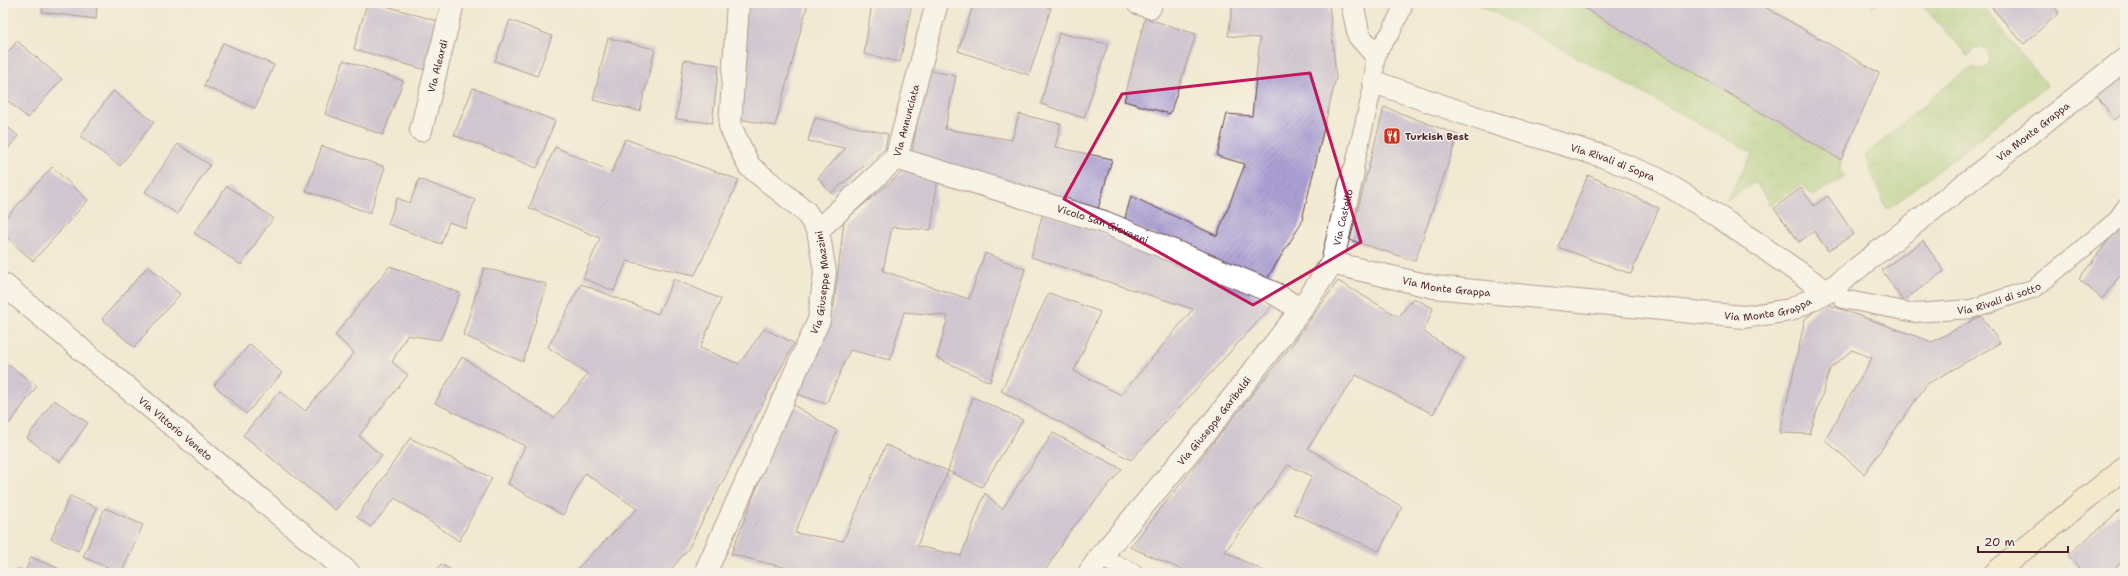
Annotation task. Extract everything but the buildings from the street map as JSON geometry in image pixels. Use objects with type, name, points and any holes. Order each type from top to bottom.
[{"type":"main road","points":[[2003,572],[2125,467]]},
{"type":"street","name":"Via Aleardi","points":[[421,130],[453,3]]},
{"type":"street","name":"Via Giuseppe Mazzini","points":[[709,572],[819,320],[825,272],[818,230],[805,211],[749,166],[730,126],[738,3]]},
{"type":"street","name":"Via Annunciata","points":[[818,230],[896,158],[937,3]]},
{"type":"street","points":[[1352,3],[1359,36],[1376,54]]},
{"type":"street","name":"Via Monte Grappa","points":[[1332,263],[1434,287],[1744,317],[1790,310],[1835,296],[2125,59]]},
{"type":"street","name":"Via Rivali di Sopra","points":[[1374,82],[1486,121],[1602,156],[1656,178],[1709,210],[1835,296]]},
{"type":"street","name":"Vicolo San Giovanni","points":[[896,158],[1104,222],[1274,293],[1302,310]]},
{"type":"street","name":"Via Castello","points":[[1332,263],[1353,172]]},
{"type":"street","name":"Via Giuseppe Garibaldi","points":[[1094,565],[1214,421],[1302,310],[1332,263]]},
{"type":"street","name":"Via Vittorio Veneto","points":[[3,284],[349,573]]},
{"type":"lane","points":[[1353,172],[1374,82],[1376,54],[1391,32],[1402,10],[1403,3]]},
{"type":"lane","name":"Via Rivali di sotto","points":[[1835,296],[1915,313],[1972,309],[2035,288],[2116,222],[2125,208]]},
{"type":"lane","points":[[1094,565],[1134,573]]},
{"type":"highlighted area","points":[[1310,73],[1361,242],[1253,305],[1064,199],[1122,94]]},
{"type":"green space","points":[[1477,3],[1576,3],[1841,160],[1840,170],[1845,177],[1812,196],[1802,184],[1770,205],[1756,182],[1726,200],[1753,153]]},
{"type":"green space","points":[[1920,3],[1981,3],[2047,86],[1887,210],[1865,156],[1942,89],[1972,67],[1982,70],[1988,66],[1990,60],[1987,50],[1981,47],[1972,50],[1968,56]]},
{"type":"place","name":"Turkish Best","points":[[1392,136]]}]
